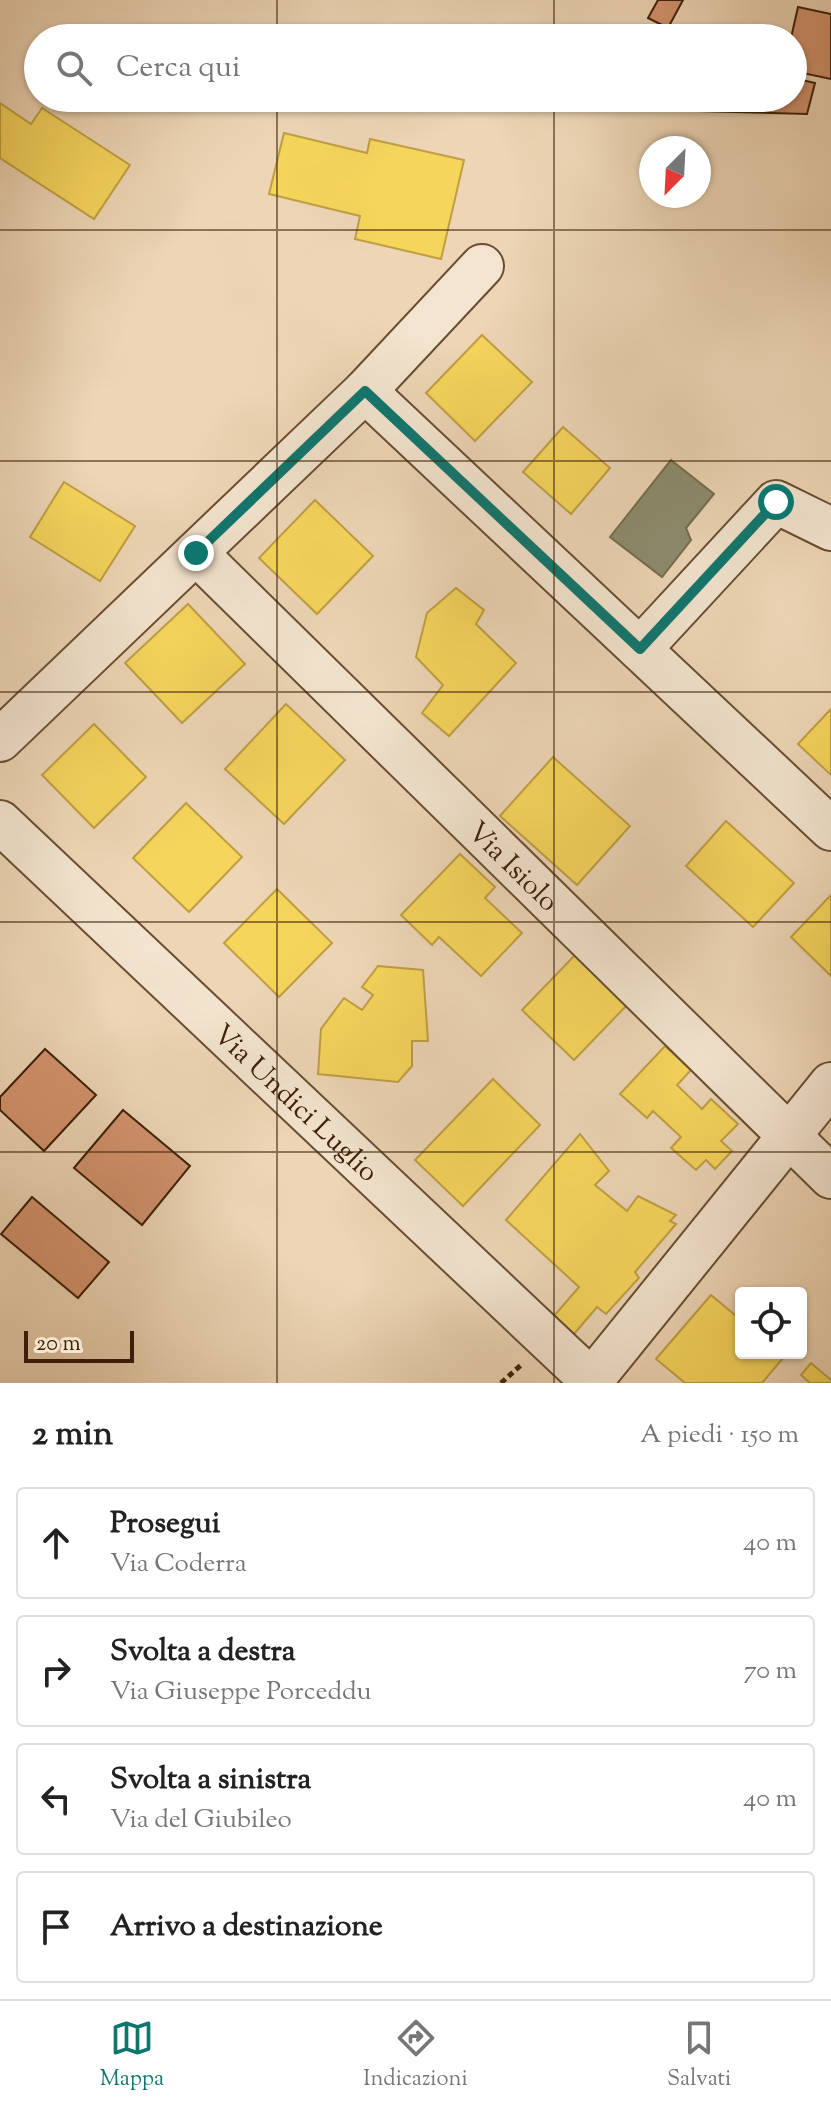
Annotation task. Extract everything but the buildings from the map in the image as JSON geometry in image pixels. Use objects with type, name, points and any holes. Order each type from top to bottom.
[{"type":"street","points":[[0,740],[365,391],[482,266]]},
{"type":"street","points":[[365,391],[831,829]]},
{"type":"street","points":[[640,649],[776,502],[831,529]]},
{"type":"street","name":"Via Isiolo","points":[[196,553],[831,1177]]},
{"type":"street","name":"Via Undici Luglio","points":[[0,822],[592,1382]]},
{"type":"street","points":[[592,1382],[831,1084]]},
{"type":"route","points":[[196,553],[365,391],[640,649],[776,502]]}]
